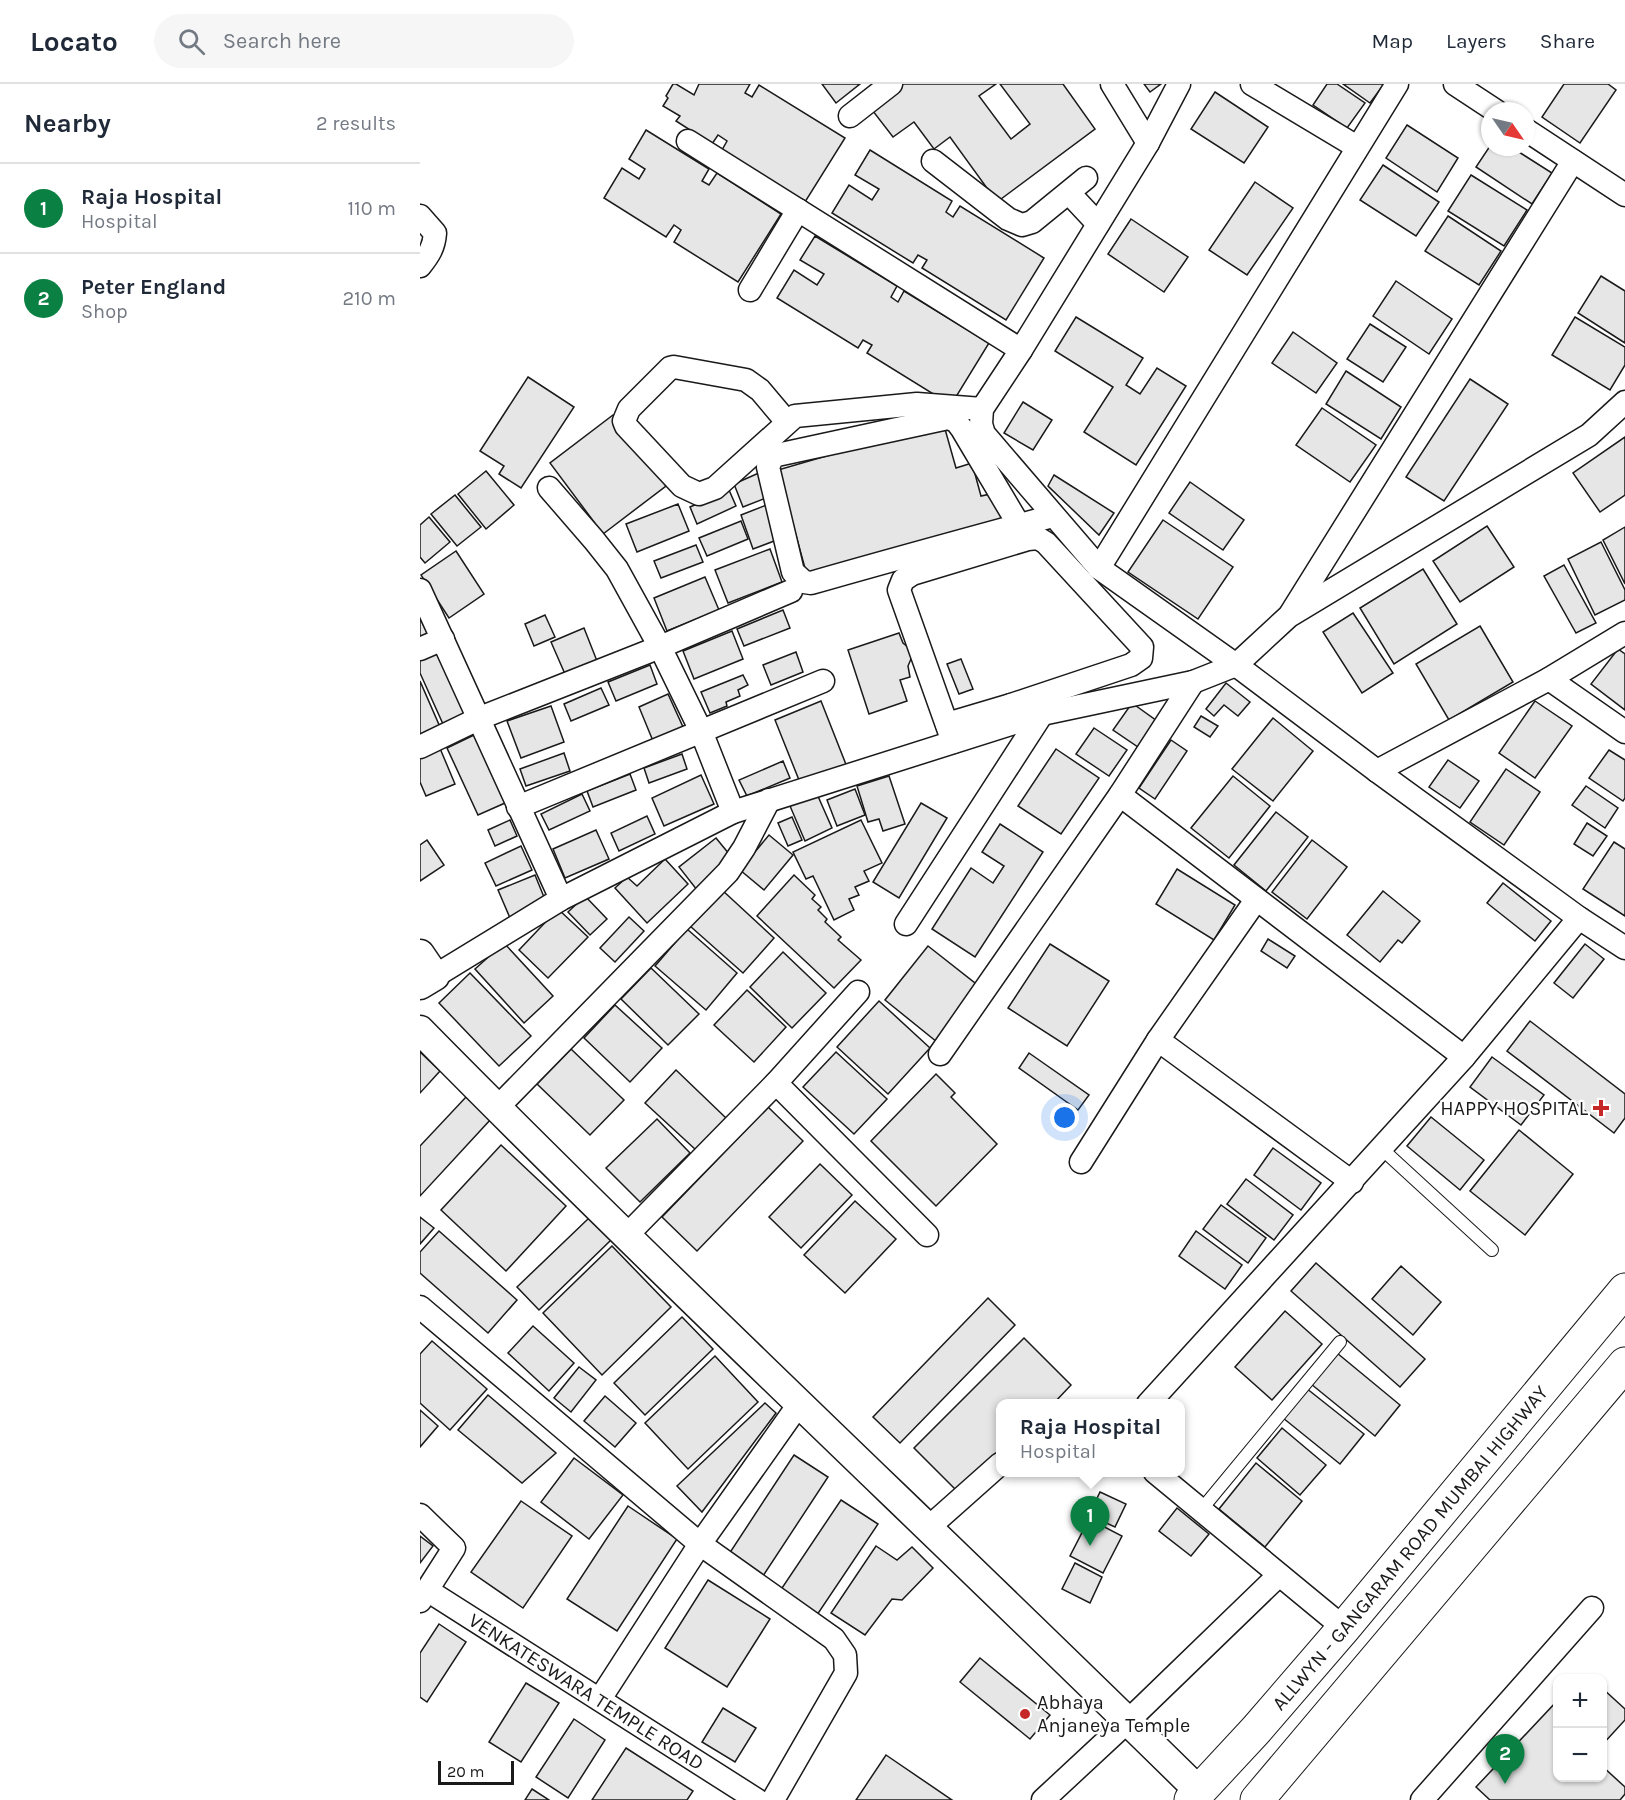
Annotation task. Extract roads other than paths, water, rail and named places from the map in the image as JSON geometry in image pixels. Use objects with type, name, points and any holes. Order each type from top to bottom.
[{"type":"highway","name":"ALLWYN - GANGARAM ROAD MUMBAI HIGHWAY","points":[[1195,1796],[1256,1730],[1344,1628],[1625,1290]]},
{"type":"highway","points":[[1257,1800],[1625,1364]]},
{"type":"street","points":[[850,116],[891,84]]},
{"type":"street","points":[[1112,84],[1148,143]]},
{"type":"street","points":[[1179,84],[1148,143],[1021,350],[982,409],[981,424],[984,434],[1099,568],[1236,665],[1579,918],[1625,948]]},
{"type":"street","points":[[1252,84],[1357,147]]},
{"type":"street","points":[[1099,568],[1397,84]]},
{"type":"street","points":[[1455,84],[1483,102]]},
{"type":"street","points":[[1535,136],[1625,195]]},
{"type":"street","points":[[688,141],[1021,350]]},
{"type":"street","points":[[933,161],[1008,219],[1018,224],[1032,222],[1086,178]]},
{"type":"street","points":[[1289,616],[1573,161]]},
{"type":"street","points":[[1069,193],[1098,224]]},
{"type":"street","points":[[750,290],[798,210]]},
{"type":"street","points":[[420,216],[435,233],[430,255],[420,266]]},
{"type":"street","points":[[787,422],[760,390],[746,380],[674,367],[670,368],[629,409],[624,421],[626,426],[682,486],[699,494],[715,488],[795,416],[917,404],[982,409]]},
{"type":"street","points":[[1014,713],[1042,714],[1193,682],[1236,665],[1289,616],[1589,435],[1625,402]]},
{"type":"street","points":[[1018,525],[962,429],[948,418],[777,455],[772,458],[768,467],[793,572],[804,582],[811,583],[1053,516]]},
{"type":"street","points":[[549,488],[617,569],[660,647],[701,731],[733,812]]},
{"type":"street","points":[[425,972],[561,899],[733,812],[950,733],[1014,713],[1131,665],[1141,658],[1142,647],[1046,543],[1038,538],[1028,538],[912,574],[903,580],[899,590],[950,733]]},
{"type":"street","points":[[420,590],[561,899]]},
{"type":"street","points":[[420,747],[480,718],[660,647],[791,591]]},
{"type":"street","points":[[1377,771],[1549,679],[1625,633]]},
{"type":"street","points":[[420,649],[443,639]]},
{"type":"street","points":[[1549,679],[1625,732]]},
{"type":"street","points":[[518,807],[823,681]]},
{"type":"street","points":[[940,1054],[1120,795],[1193,682]]},
{"type":"street","points":[[906,924],[1042,714]]},
{"type":"street","points":[[1120,795],[1464,1057]]},
{"type":"street","points":[[497,1108],[728,872],[744,848],[769,800]]},
{"type":"street","points":[[1081,1162],[1158,1040],[1256,900]]},
{"type":"street","points":[[1153,1399],[1464,1057],[1579,918]]},
{"type":"street","points":[[627,1235],[776,1083],[858,992]]},
{"type":"street","points":[[420,1030],[799,1404],[1128,1721],[1195,1796]]},
{"type":"street","points":[[1158,1040],[1352,1182]]},
{"type":"street","points":[[776,1083],[927,1235]]},
{"type":"street","points":[[420,1307],[700,1544],[834,1639],[845,1655],[846,1673],[772,1800]]},
{"type":"street","points":[[600,1699],[700,1544],[799,1404]]},
{"type":"street","points":[[928,1528],[996,1468]]},
{"type":"street","points":[[1160,1477],[1344,1628]]},
{"type":"street","points":[[420,1515],[454,1548],[424,1595]]},
{"type":"street","points":[[1043,1800],[1279,1575]]},
{"type":"street","name":"VENKATESWARA TEMPLE ROAD","points":[[424,1595],[600,1699],[757,1800]]},
{"type":"street","points":[[1422,1800],[1592,1608]]},
{"type":"lane","points":[[1382,1149],[1492,1250]]},
{"type":"lane","points":[[1201,1510],[1340,1342]]},
{"type":"place","name":"HAPPY HOSPITAL","points":[[1601,1108]]},
{"type":"place","name":"Raja Hospital","points":[[1090,1546]]},
{"type":"place","name":"Abhaya Anjaneya Temple","points":[[1025,1714]]},
{"type":"place","name":"Peter England","points":[[1505,1784]]}]
